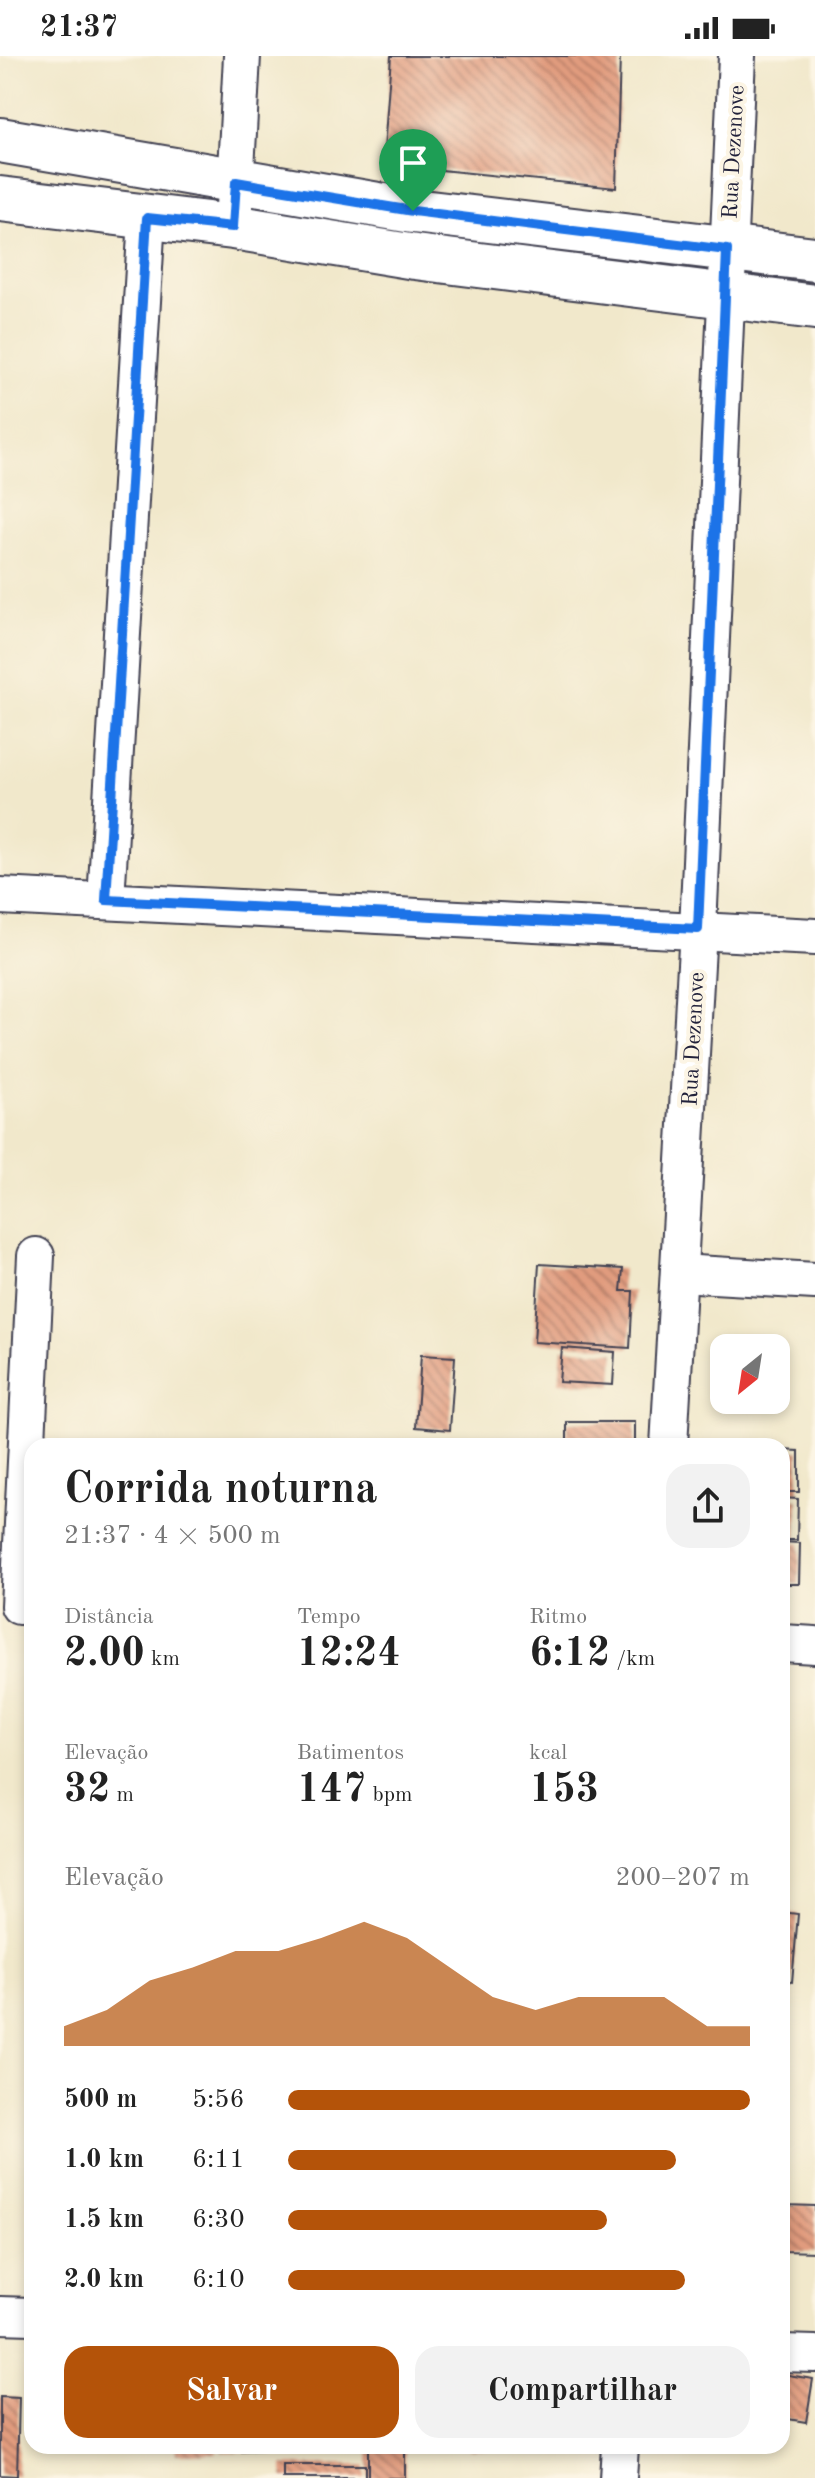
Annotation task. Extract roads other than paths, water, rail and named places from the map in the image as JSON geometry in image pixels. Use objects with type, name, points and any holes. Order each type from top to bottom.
[{"type":"main road","points":[[815,259],[413,211],[7,141],[7,200],[233,227],[415,257],[815,307]]},
{"type":"main road","points":[[413,211],[415,257]]},
{"type":"street","points":[[233,227],[242,56]]},
{"type":"street","name":"Rua Dezenove","points":[[669,1438],[698,929],[737,56]]},
{"type":"street","points":[[106,900],[147,218]]},
{"type":"street","points":[[0,896],[815,937]]},
{"type":"street","points":[[26,1438],[36,1256]]},
{"type":"street","points":[[679,1273],[815,1281]]},
{"type":"street","points":[[17,1606],[24,1477]]},
{"type":"street","points":[[790,1643],[815,1645]]},
{"type":"street","points":[[0,2315],[24,2316]]},
{"type":"street","points":[[790,2353],[815,2354]]},
{"type":"street","points":[[618,2478],[620,2454]]}]
